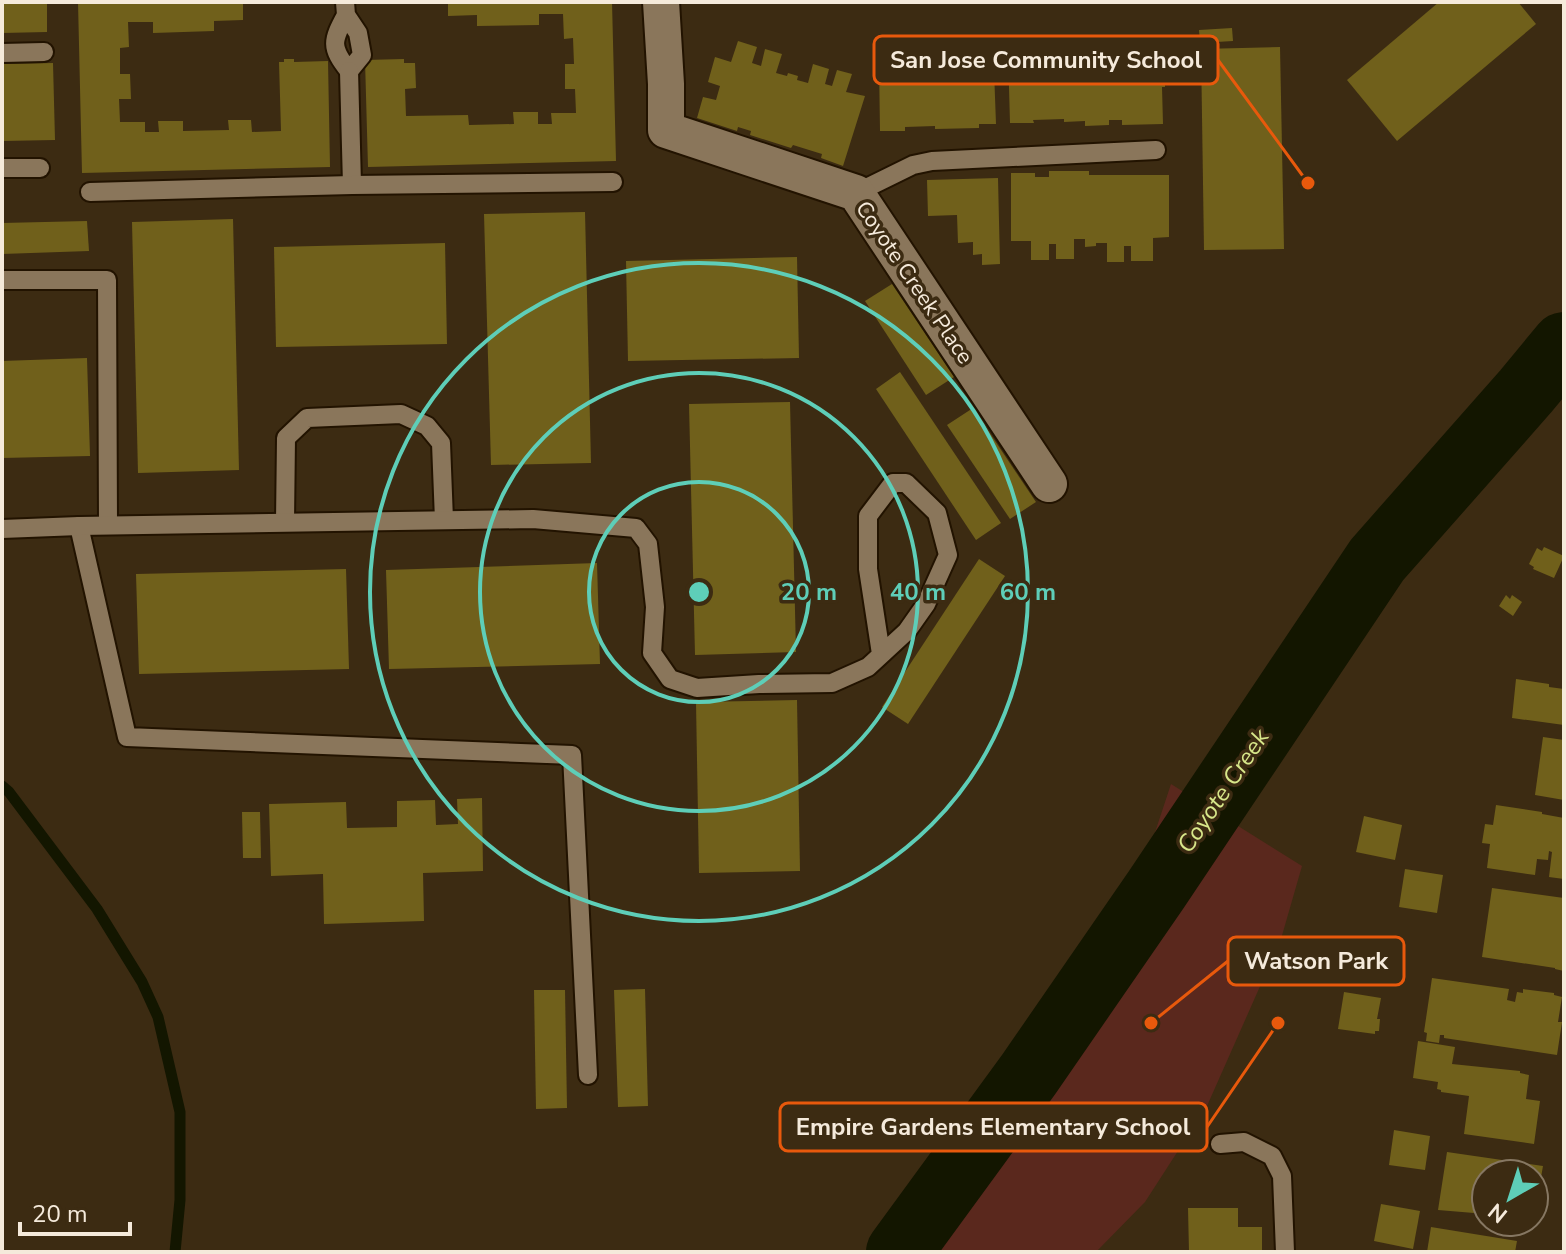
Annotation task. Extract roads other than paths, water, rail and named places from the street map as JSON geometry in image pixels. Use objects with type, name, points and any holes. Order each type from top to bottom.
[{"type":"street","name":"Coyote Creek Place","points":[[661,2],[666,130],[856,193],[1049,484]]},
{"type":"lane","points":[[346,8],[335,35],[337,55],[349,71],[352,185]]},
{"type":"lane","points":[[2,53],[44,52]]},
{"type":"lane","points":[[856,193],[905,169],[932,161],[1156,150]]},
{"type":"lane","points":[[2,168],[40,168]]},
{"type":"lane","points":[[90,192],[613,182]]},
{"type":"lane","points":[[2,280],[107,280],[108,525]]},
{"type":"lane","points":[[285,522],[286,438],[307,418],[401,414],[427,426],[441,443],[444,520]]},
{"type":"lane","points":[[2,529],[533,519],[636,528],[648,544],[655,607],[652,653],[670,679],[697,688],[832,683],[868,667],[907,631],[926,604],[948,555],[937,513],[906,483],[893,483],[868,516],[868,569],[881,654]]},
{"type":"lane","points":[[79,526],[127,737],[572,755],[588,1075]]},
{"type":"lane","points":[[1220,1144],[1244,1142],[1272,1156],[1282,1176],[1285,1252]]},
{"type":"waterway","name":"Coyote Creek","points":[[899,1252],[1029,1074],[1377,560],[1564,345]]},
{"type":"waterway","points":[[2,786],[97,909],[142,982],[158,1017],[180,1112],[180,1200],[175,1252]]},
{"type":"place","name":"San Jose Community School","points":[[1308,183]]},
{"type":"place","name":"Watson Park","points":[[1151,1023]]},
{"type":"place","name":"Empire Gardens Elementary School","points":[[1278,1023]]}]
